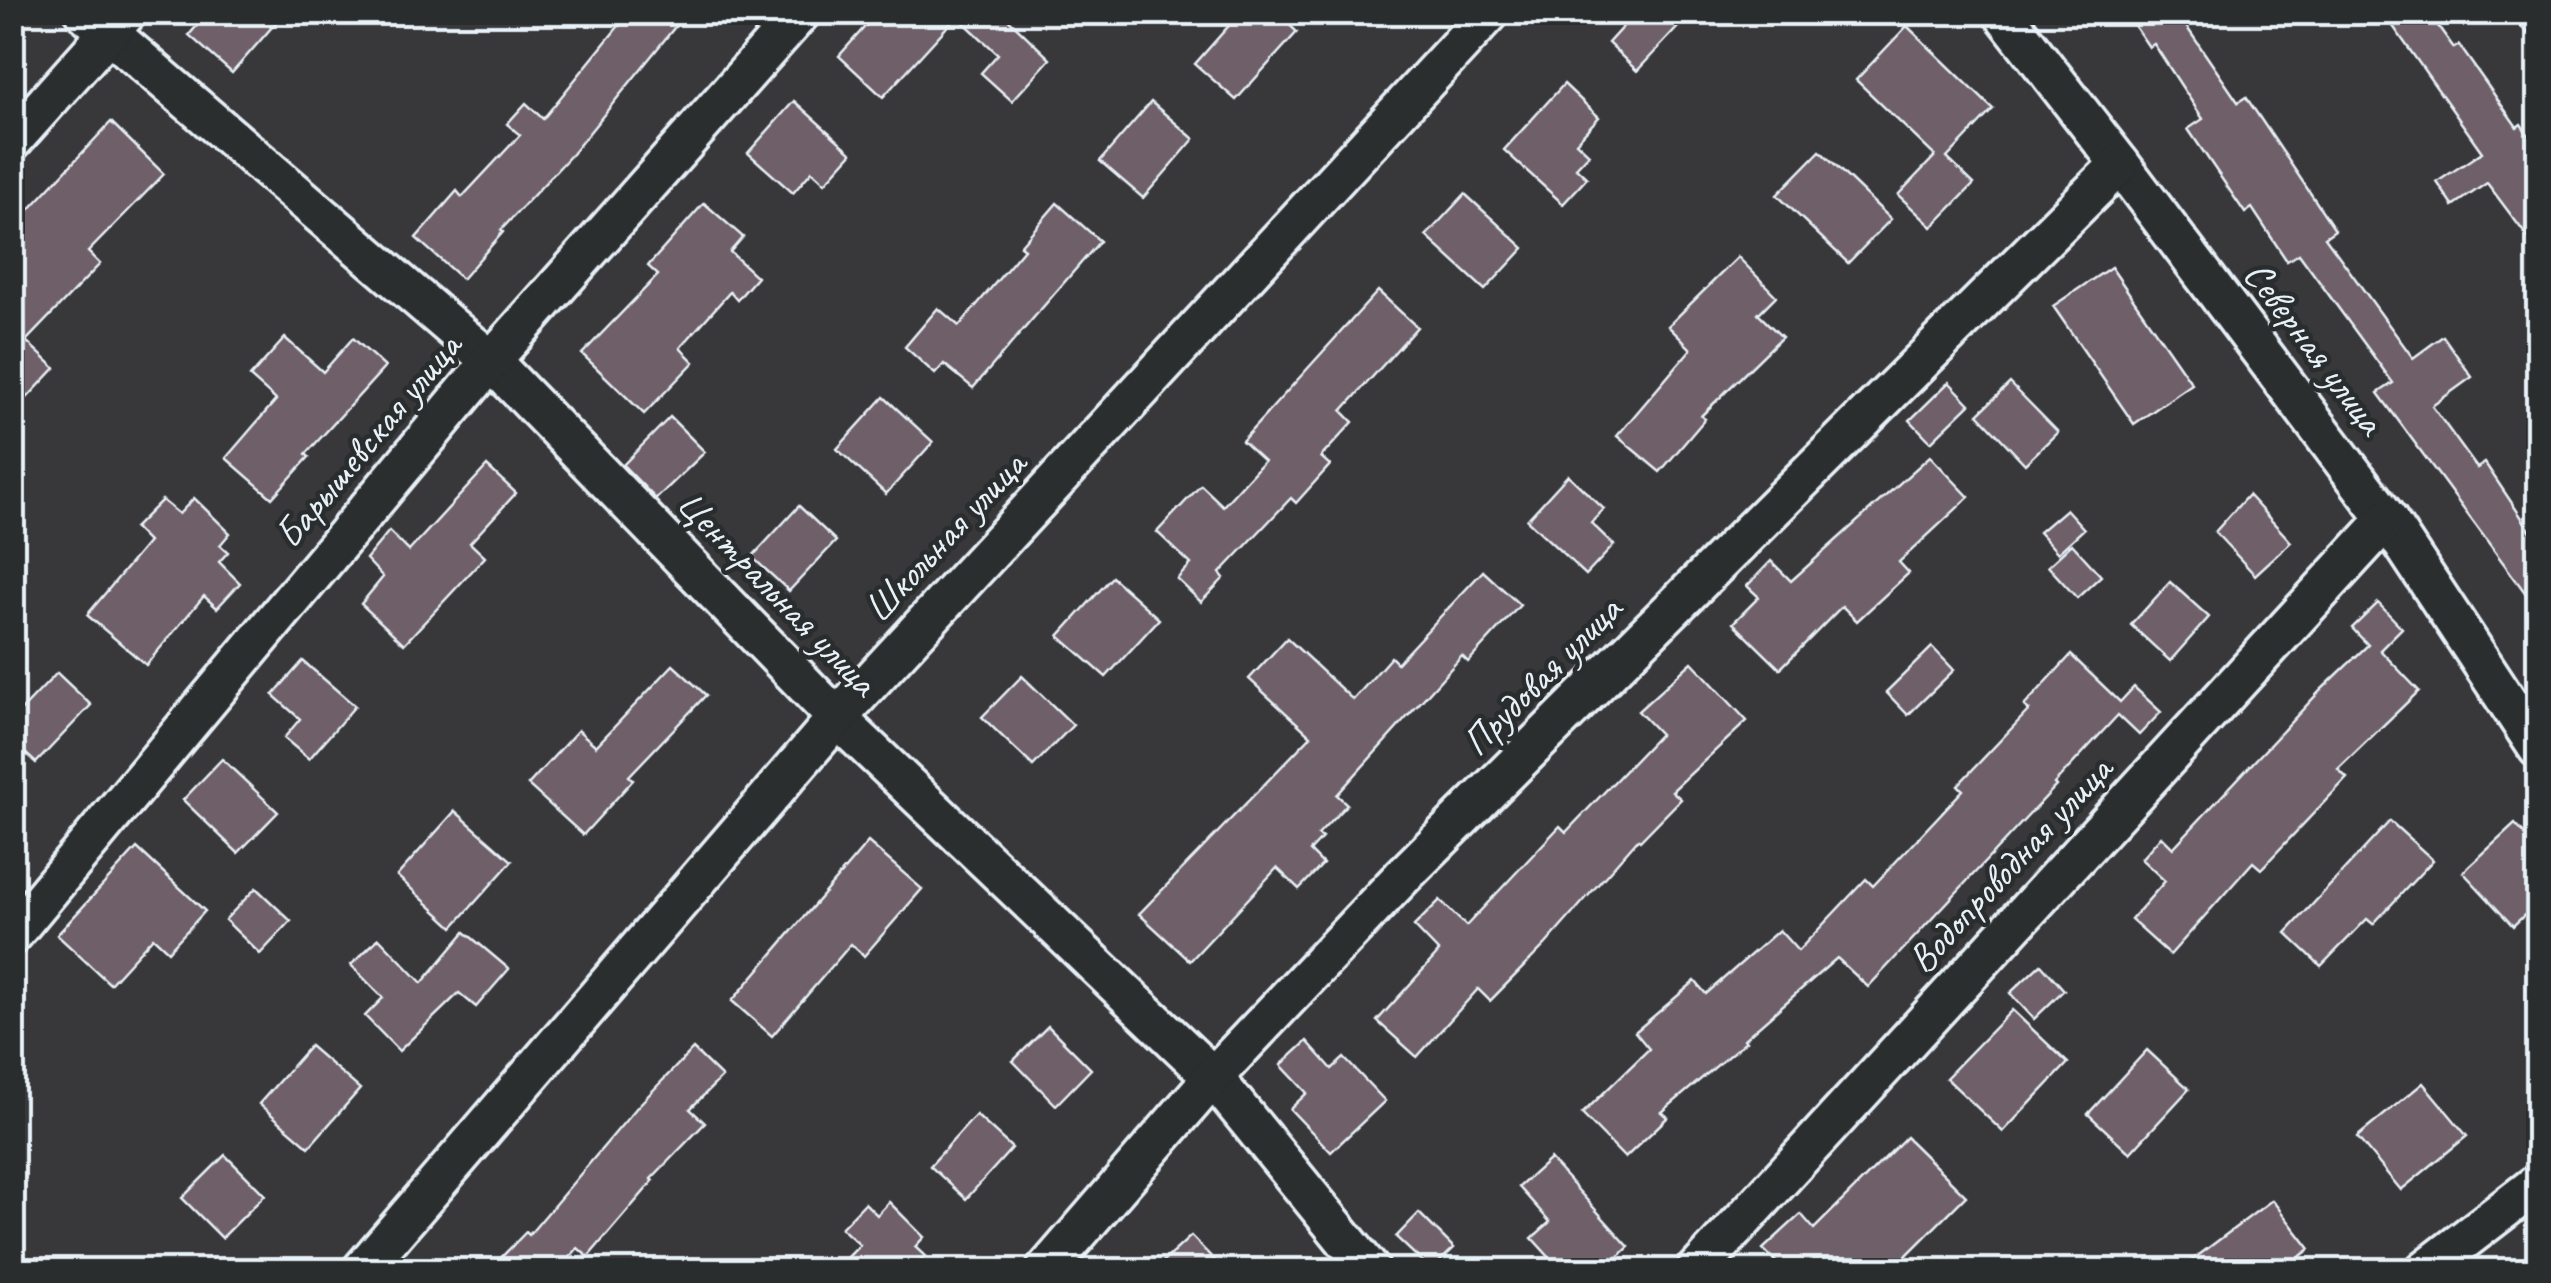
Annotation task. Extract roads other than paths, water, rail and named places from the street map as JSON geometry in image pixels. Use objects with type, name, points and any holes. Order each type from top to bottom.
[{"type":"street","name":"Барышевская улица","points":[[12,934],[491,362],[801,12]]},
{"type":"street","name":"Школьная улица","points":[[362,1270],[838,718],[1490,12]]},
{"type":"street","name":"Северная улица","points":[[2002,12],[2388,519],[2538,746]]},
{"type":"street","name":"Центральная улица","points":[[107,19],[491,362],[838,718],[1213,1077],[1370,1270]]},
{"type":"street","points":[[12,141],[107,19]]},
{"type":"street","name":"Прудовая улица","points":[[1046,1270],[1213,1077],[1402,877],[2120,164]]},
{"type":"street","name":"Водопроводная улица","points":[[1698,1270],[2388,519]]},
{"type":"street","points":[[2425,1270],[2538,1182]]}]
